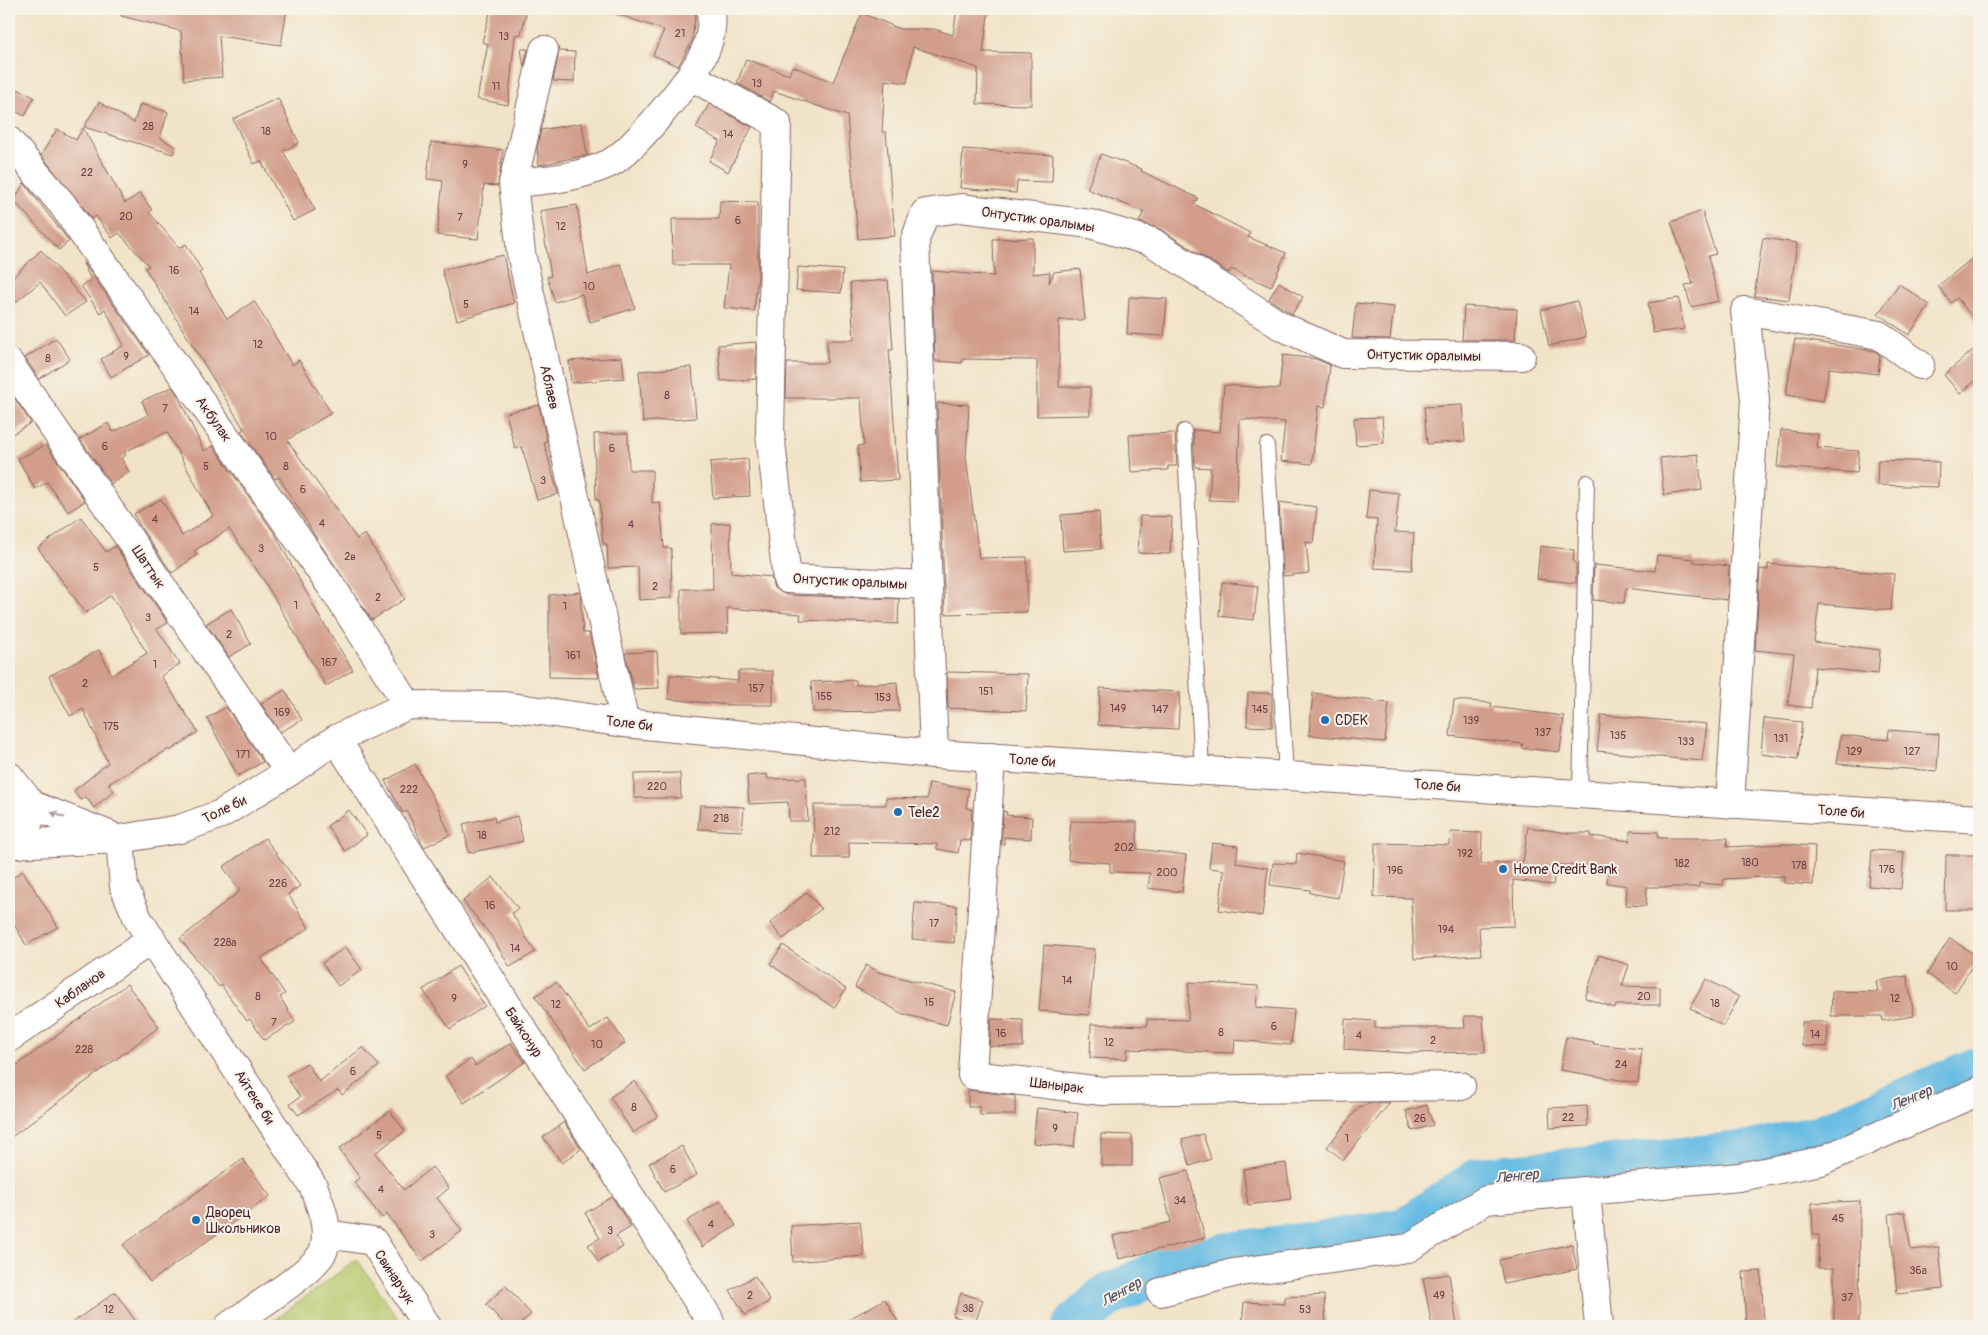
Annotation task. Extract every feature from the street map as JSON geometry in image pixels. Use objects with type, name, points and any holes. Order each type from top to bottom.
[{"type":"street","points":[[513,183],[577,176],[611,162],[628,150],[690,76],[703,56],[711,33],[711,9]]},
{"type":"street","name":"Аблаев","points":[[544,50],[513,183],[521,253],[625,724]]},
{"type":"street","name":"Онтустик оралымы","points":[[690,76],[777,123],[770,434],[787,579],[928,585]]},
{"type":"street","name":"Акбулак","points":[[9,141],[62,204],[336,593],[408,705]]},
{"type":"street","name":"Онтустик оралымы","points":[[934,754],[915,240],[925,213],[961,208],[1090,224],[1152,242],[1281,326],[1343,354],[1521,356]]},
{"type":"street","points":[[1730,804],[1755,400],[1745,311],[1879,335],[1920,366]]},
{"type":"street","name":"Шаттык","points":[[9,362],[289,772]]},
{"type":"street","name":"Толе би","points":[[13,844],[120,838],[180,828],[221,814],[289,772],[336,738],[408,705],[504,706],[625,724],[934,754],[1979,820]]},
{"type":"street","name":"Байконур","points":[[336,738],[689,1288],[711,1326]]},
{"type":"street","name":"Шанырак","points":[[991,757],[972,1075],[1102,1091],[1461,1086]]},
{"type":"street","points":[[9,776],[20,804],[30,819],[13,844]]},
{"type":"street","name":"Толе би","points":[[20,804],[120,838]]},
{"type":"street","name":"Айтеке би","points":[[120,838],[124,887],[138,919],[313,1186],[321,1206],[327,1234],[324,1252],[312,1267],[229,1326]]},
{"type":"street","name":"Кабланов","points":[[9,1038],[152,939]]},
{"type":"street","points":[[1161,1292],[1233,1273],[1408,1248],[1486,1200],[1739,1177],[1821,1161],[1979,1091]]},
{"type":"street","points":[[1586,1192],[1599,1326]]},
{"type":"street","name":"Свинарчук","points":[[327,1234],[373,1241],[427,1326]]},
{"type":"lane","points":[[1184,431],[1202,770]]},
{"type":"lane","points":[[1267,445],[1286,776]]},
{"type":"lane","points":[[1580,794],[1587,482]]},
{"type":"green space","points":[[357,1259],[403,1326],[266,1326]]},
{"type":"building","points":[[122,9],[287,9],[281,45],[219,36],[222,77],[184,80],[181,31],[121,16]]},
{"type":"building","points":[[491,9],[527,9],[521,34],[515,35],[508,105],[477,99],[488,44],[482,42]]},
{"type":"building","points":[[611,9],[696,9],[692,41],[678,66],[653,55],[664,30],[611,12]]},
{"type":"building","points":[[957,9],[989,9],[983,52],[1031,53],[1031,105],[977,104],[978,68],[913,47],[907,83],[885,80],[882,132],[886,132],[895,236],[858,239],[847,116],[774,91],[770,102],[737,83],[746,59],[789,75],[792,66],[833,82],[862,13],[900,29],[934,29],[953,35]]},
{"type":"building","points":[[521,49],[528,49],[524,67]]},
{"type":"building","points":[[559,51],[575,52],[574,82],[553,81]]},
{"type":"building","points":[[9,85],[34,97],[25,116],[9,108]]},
{"type":"building","points":[[278,98],[299,143],[283,151],[315,210],[293,221],[261,161],[254,164],[233,119]]},
{"type":"building","points":[[99,102],[134,123],[140,104],[168,112],[160,138],[176,147],[173,154],[84,127]]},
{"type":"building","points":[[709,104],[752,127],[728,172],[709,161],[720,141],[696,128]]},
{"type":"building","points":[[582,123],[587,155],[539,165],[537,149],[541,130]]},
{"type":"building","points":[[83,128],[125,203],[140,193],[152,210],[149,212],[179,248],[186,244],[202,271],[199,273],[227,319],[254,301],[292,365],[299,360],[331,413],[287,440],[357,539],[365,534],[405,599],[372,620],[318,541],[279,477],[275,479],[241,431],[244,429],[145,268],[149,266],[119,233],[112,238],[96,216],[92,219],[41,155],[57,129],[76,140]]},
{"type":"building","points":[[431,142],[503,150],[498,186],[484,185],[478,239],[437,235],[443,181],[427,179]]},
{"type":"building","points":[[963,149],[1053,155],[1052,182],[1017,181],[1016,193],[960,188]]},
{"type":"building","points":[[1101,154],[1142,169],[1141,171],[1198,198],[1194,204],[1250,233],[1248,237],[1286,253],[1271,287],[1231,269],[1229,273],[1160,229],[1139,222],[1144,212],[1087,189]]},
{"type":"building","points":[[24,183],[69,241],[59,250],[14,201]]},
{"type":"building","points":[[720,201],[758,202],[758,275],[754,311],[724,308],[729,265],[673,265],[672,219],[719,219]]},
{"type":"building","points":[[577,205],[588,275],[621,264],[635,308],[590,322],[582,294],[555,302],[547,277],[551,276],[540,211]]},
{"type":"building","points":[[1702,211],[1716,254],[1708,256],[1719,301],[1691,307],[1685,285],[1693,284],[1671,222]]},
{"type":"building","points":[[1033,238],[1033,274],[1050,272],[1049,283],[1054,272],[1080,269],[1085,320],[1059,320],[1059,387],[1090,387],[1090,415],[1037,416],[1037,360],[963,359],[962,363],[935,361],[932,271],[994,276],[993,239]]},
{"type":"building","points":[[1763,238],[1797,243],[1789,300],[1754,296]]},
{"type":"building","points":[[41,250],[86,302],[65,316],[40,282],[9,308],[9,281]]},
{"type":"building","points":[[1979,253],[1979,325],[1957,298],[1951,303],[1938,286]]},
{"type":"building","points":[[503,255],[514,303],[457,320],[442,270]]},
{"type":"building","points":[[83,263],[149,355],[111,377],[101,359],[124,345],[105,309],[100,313],[81,286],[91,280]]},
{"type":"building","points":[[798,267],[843,270],[841,293],[796,290]]},
{"type":"building","points":[[888,280],[893,350],[889,350],[898,480],[860,482],[858,446],[864,445],[861,398],[786,398],[787,363],[827,363],[827,340],[854,340],[850,283]]},
{"type":"building","points":[[1279,282],[1303,297],[1292,314],[1269,299]]},
{"type":"building","points":[[1899,284],[1930,305],[1909,335],[1878,314]]},
{"type":"building","points":[[1129,297],[1167,299],[1164,336],[1127,334]]},
{"type":"building","points":[[1679,298],[1684,329],[1653,333],[1648,303]]},
{"type":"building","points":[[1577,301],[1586,337],[1549,346],[1541,310]]},
{"type":"building","points":[[1356,303],[1394,307],[1390,339],[1352,338]]},
{"type":"building","points":[[1464,306],[1517,309],[1515,340],[1462,340]]},
{"type":"building","points":[[56,338],[70,359],[39,379],[25,358]]},
{"type":"building","points":[[1795,339],[1875,351],[1880,355],[1878,374],[1829,368],[1823,401],[1786,395]]},
{"type":"building","points":[[756,342],[756,379],[721,381],[718,345]]},
{"type":"building","points":[[1979,345],[1979,384],[1975,381],[1960,394],[1944,375]]},
{"type":"building","points":[[1283,355],[1316,359],[1330,365],[1325,407],[1318,406],[1312,464],[1281,461],[1285,422],[1240,419],[1237,501],[1209,500],[1211,468],[1195,467],[1193,430],[1220,432],[1224,385],[1279,389]]},
{"type":"building","points":[[622,357],[624,378],[571,383],[569,361]]},
{"type":"building","points":[[692,367],[696,418],[643,422],[639,371]]},
{"type":"building","points":[[172,387],[204,451],[213,446],[275,534],[319,616],[353,670],[326,686],[263,579],[229,529],[194,551],[197,555],[172,573],[141,528],[134,514],[161,499],[182,536],[213,516],[167,432],[124,452],[126,455],[121,458],[129,472],[111,484],[80,439],[108,423],[113,432],[148,415],[142,401]]},
{"type":"building","points":[[9,390],[31,423],[9,436]]},
{"type":"building","points":[[937,403],[969,405],[966,457],[979,558],[1027,557],[1027,612],[945,614]]},
{"type":"building","points":[[539,405],[547,441],[544,442],[558,494],[537,500],[522,447],[515,449],[506,413]]},
{"type":"building","points":[[1462,405],[1465,441],[1427,444],[1424,407]]},
{"type":"building","points":[[1382,417],[1384,443],[1356,445],[1354,418]]},
{"type":"building","points":[[1781,430],[1818,434],[1817,448],[1859,451],[1857,473],[1777,467]]},
{"type":"building","points":[[628,433],[629,470],[652,470],[652,503],[660,502],[664,548],[671,548],[672,598],[639,600],[638,567],[608,568],[607,544],[603,544],[599,500],[596,500],[594,434]]},
{"type":"building","points":[[1175,433],[1177,466],[1168,466],[1168,470],[1131,472],[1129,435]]},
{"type":"building","points":[[46,445],[85,501],[68,512],[47,482],[35,489],[18,459]]},
{"type":"building","points":[[1698,454],[1702,490],[1664,495],[1660,458]]},
{"type":"building","points":[[748,459],[750,496],[713,498],[710,462]]},
{"type":"building","points":[[1878,460],[1939,462],[1938,487],[1877,485]]},
{"type":"building","points":[[1369,490],[1399,493],[1395,532],[1414,533],[1412,570],[1374,568],[1377,520],[1366,519]]},
{"type":"building","points":[[1279,502],[1317,507],[1313,543],[1306,542],[1309,573],[1283,576]]},
{"type":"building","points":[[1099,512],[1101,549],[1063,551],[1061,515]]},
{"type":"building","points":[[1140,516],[1172,517],[1170,554],[1138,553]]},
{"type":"building","points":[[81,517],[106,552],[115,546],[168,623],[157,629],[180,664],[161,676],[198,732],[170,751],[169,749],[108,784],[114,791],[94,808],[86,797],[80,800],[74,791],[108,763],[83,709],[70,716],[49,676],[99,650],[112,675],[147,653],[111,595],[86,613],[38,548]]},
{"type":"building","points":[[730,523],[731,573],[771,577],[774,588],[786,595],[899,599],[898,624],[800,620],[801,614],[727,608],[728,633],[681,634],[681,589],[713,589],[712,524]]},
{"type":"building","points":[[1540,546],[1574,550],[1573,562],[1576,563],[1576,583],[1537,579]]},
{"type":"building","points":[[1657,555],[1694,559],[1694,562],[1729,566],[1727,600],[1626,588],[1624,603],[1593,600],[1594,565],[1655,571]]},
{"type":"building","points":[[1768,564],[1894,574],[1891,610],[1819,604],[1814,642],[1880,650],[1878,674],[1815,667],[1811,708],[1788,705],[1794,654],[1755,650],[1760,569],[1768,570]]},
{"type":"building","points":[[1222,582],[1258,586],[1254,620],[1219,616]]},
{"type":"building","points":[[580,592],[583,633],[589,633],[599,678],[549,677],[549,595]]},
{"type":"building","points":[[231,609],[251,644],[229,657],[206,624]]},
{"type":"building","points":[[657,651],[659,688],[634,689],[625,653]]},
{"type":"building","points":[[738,671],[773,671],[773,705],[730,705],[668,699],[670,675],[738,681]]},
{"type":"building","points":[[947,672],[1028,674],[1026,711],[948,708]]},
{"type":"building","points":[[856,680],[856,685],[897,682],[899,711],[813,712],[811,682]]},
{"type":"building","points":[[1100,688],[1180,692],[1178,729],[1098,725]]},
{"type":"building","points":[[285,690],[302,720],[280,732],[261,704]]},
{"type":"building","points":[[1248,693],[1272,693],[1272,727],[1247,726]]},
{"type":"building","points":[[1313,693],[1389,703],[1385,742],[1309,735]]},
{"type":"building","points":[[1454,700],[1492,703],[1491,707],[1564,716],[1560,752],[1522,748],[1523,744],[1450,736]]},
{"type":"building","points":[[226,707],[263,762],[238,776],[207,718]]},
{"type":"building","points":[[1601,715],[1707,724],[1702,761],[1597,751]]},
{"type":"building","points":[[1764,718],[1802,722],[1798,759],[1761,754]]},
{"type":"building","points":[[1889,730],[1939,734],[1937,771],[1837,764],[1841,735],[1888,740]]},
{"type":"building","points":[[415,764],[437,805],[450,835],[424,847],[407,811],[403,813],[385,781]]},
{"type":"building","points":[[680,773],[681,798],[634,798],[634,774]]},
{"type":"building","points":[[767,774],[768,779],[806,778],[808,821],[789,821],[788,802],[749,804],[747,776]]},
{"type":"building","points":[[929,783],[969,789],[966,808],[972,809],[970,841],[960,840],[958,853],[937,849],[937,844],[849,842],[849,858],[813,858],[814,805],[886,805],[886,798],[927,799]]},
{"type":"building","points":[[700,805],[744,807],[742,831],[698,829]]},
{"type":"building","points":[[349,810],[367,835],[345,851],[327,826]]},
{"type":"building","points":[[1003,811],[1007,812],[1006,815],[1032,817],[1031,839],[1004,837],[1004,844],[1001,844]]},
{"type":"building","points":[[517,816],[523,841],[469,853],[463,824],[494,817],[495,822]]},
{"type":"building","points":[[1071,821],[1137,822],[1137,849],[1186,855],[1182,892],[1148,888],[1150,873],[1110,872],[1110,863],[1068,860]]},
{"type":"building","points":[[1528,827],[1567,833],[1591,833],[1591,836],[1630,841],[1630,831],[1658,832],[1658,838],[1728,838],[1727,847],[1785,844],[1815,846],[1813,885],[1784,883],[1784,876],[1724,879],[1723,885],[1699,883],[1699,887],[1647,887],[1646,906],[1626,905],[1627,886],[1607,883],[1608,871],[1599,870],[1599,865],[1556,865],[1553,885],[1513,880],[1514,926],[1479,927],[1481,955],[1414,959],[1411,898],[1374,897],[1375,843],[1449,845],[1450,832],[1482,833],[1481,864],[1523,862]]},
{"type":"building","points":[[265,838],[300,886],[288,894],[309,928],[261,958],[285,994],[280,997],[295,1022],[264,1040],[250,1019],[247,1021],[221,985],[219,987],[180,939],[240,891],[223,867]]},
{"type":"building","points":[[1212,843],[1238,846],[1236,863],[1268,868],[1262,916],[1219,910],[1224,870],[1209,868]]},
{"type":"building","points":[[1872,850],[1904,852],[1901,889],[1869,886]]},
{"type":"building","points":[[1297,853],[1344,861],[1338,898],[1310,893],[1310,890],[1270,885],[1273,863],[1296,864]]},
{"type":"building","points":[[1946,855],[1979,855],[1979,910],[1945,910]]},
{"type":"building","points":[[23,871],[58,927],[26,945],[9,915],[9,880]]},
{"type":"building","points":[[493,877],[518,908],[512,913],[535,952],[510,967],[492,937],[463,901]]},
{"type":"building","points":[[807,892],[821,909],[783,939],[770,923]]},
{"type":"building","points":[[915,903],[957,906],[954,943],[912,939]]},
{"type":"building","points":[[1950,938],[1978,957],[1955,993],[1927,974]]},
{"type":"building","points":[[783,945],[846,989],[834,1008],[770,964]]},
{"type":"building","points":[[1044,945],[1095,949],[1089,1015],[1039,1011]]},
{"type":"building","points":[[346,947],[362,970],[338,986],[322,963]]},
{"type":"building","points":[[1599,955],[1629,965],[1622,986],[1660,987],[1660,1005],[1616,1005],[1615,1008],[1585,998]]},
{"type":"building","points":[[866,965],[879,972],[956,992],[947,1025],[903,1014],[855,987]]},
{"type":"building","points":[[458,966],[485,1006],[450,1029],[423,990]]},
{"type":"building","points":[[1907,976],[1914,1016],[1883,1021],[1882,1016],[1831,1016],[1832,991],[1878,992],[1876,981]]},
{"type":"building","points":[[1706,979],[1739,997],[1723,1026],[1690,1008]]},
{"type":"building","points":[[556,982],[590,1030],[608,1018],[625,1043],[585,1069],[535,996]]},
{"type":"building","points":[[1189,982],[1258,986],[1256,1007],[1294,1010],[1291,1045],[1235,1040],[1234,1053],[1127,1049],[1127,1059],[1090,1058],[1091,1024],[1147,1026],[1147,1019],[1188,1020]]},
{"type":"building","points":[[127,984],[159,1027],[9,1139],[9,1071]]},
{"type":"building","points":[[1464,1016],[1483,1016],[1485,1052],[1407,1053],[1344,1049],[1345,1019],[1375,1021],[1375,1028],[1465,1028]]},
{"type":"building","points":[[991,1019],[1023,1020],[1023,1047],[989,1046]]},
{"type":"building","points":[[1802,1022],[1828,1022],[1827,1047],[1802,1046]]},
{"type":"building","points":[[1566,1037],[1594,1042],[1593,1044],[1642,1049],[1638,1083],[1560,1070]]},
{"type":"building","points":[[511,1043],[525,1062],[464,1103],[445,1076],[471,1059],[475,1066]]},
{"type":"building","points":[[363,1047],[379,1066],[342,1095],[338,1090],[298,1115],[290,1104],[300,1097],[286,1076],[307,1063],[319,1082]]},
{"type":"building","points":[[635,1081],[658,1116],[633,1133],[610,1097]]},
{"type":"building","points":[[968,1090],[1015,1096],[1015,1115],[980,1115],[980,1107],[968,1107]]},
{"type":"building","points":[[1372,1103],[1390,1103],[1343,1160],[1327,1147],[1359,1107]]},
{"type":"building","points":[[1427,1105],[1433,1125],[1412,1131],[1406,1111]]},
{"type":"building","points":[[1587,1106],[1588,1126],[1550,1128],[1549,1108]]},
{"type":"building","points":[[1037,1108],[1078,1113],[1074,1147],[1033,1143]]},
{"type":"building","points":[[390,1111],[405,1131],[375,1153],[404,1190],[432,1167],[449,1188],[437,1198],[462,1231],[422,1261],[387,1214],[382,1218],[354,1182],[360,1178],[339,1149]]},
{"type":"building","points":[[564,1122],[581,1149],[562,1163],[543,1137]]},
{"type":"building","points":[[1101,1134],[1132,1135],[1132,1166],[1101,1166]]},
{"type":"building","points":[[1203,1134],[1211,1159],[1190,1166],[1182,1140]]},
{"type":"building","points":[[682,1146],[697,1175],[664,1192],[649,1163]]},
{"type":"building","name":"Дворец Школьников","points":[[243,1159],[270,1196],[150,1282],[123,1245]]},
{"type":"building","points":[[1286,1163],[1291,1199],[1248,1205],[1243,1169]]},
{"type":"building","points":[[1188,1171],[1205,1238],[1119,1259],[1113,1236],[1171,1222],[1160,1178]]},
{"type":"building","points":[[612,1197],[631,1227],[616,1236],[623,1247],[598,1262],[588,1245],[600,1238],[585,1213]]},
{"type":"building","points":[[721,1201],[736,1226],[702,1247],[687,1221]]},
{"type":"building","points":[[1860,1201],[1859,1326],[1834,1326],[1834,1268],[1818,1268],[1819,1235],[1813,1235],[1812,1203]]},
{"type":"building","points":[[1905,1212],[1911,1250],[1939,1247],[1943,1289],[1897,1294],[1889,1214]]},
{"type":"building","points":[[860,1221],[864,1256],[793,1262],[791,1226]]},
{"type":"building","points":[[1572,1244],[1577,1269],[1504,1284],[1499,1260]]},
{"type":"building","points":[[1761,1271],[1764,1326],[1746,1326],[1743,1272]]},
{"type":"building","points":[[1449,1274],[1457,1326],[1432,1326],[1423,1278]]},
{"type":"building","points":[[755,1276],[770,1301],[745,1315],[730,1290]]},
{"type":"building","points":[[506,1286],[531,1314],[518,1326],[506,1326],[486,1304]]},
{"type":"building","points":[[115,1292],[139,1326],[68,1326]]},
{"type":"building","points":[[961,1293],[983,1300],[975,1323],[953,1316]]},
{"type":"building","points":[[1324,1295],[1326,1326],[1242,1326],[1244,1302],[1285,1304],[1285,1297]]},
{"type":"building","points":[[885,1299],[900,1326],[837,1326]]},
{"type":"waterway","name":"Ленгер","points":[[1074,1326],[1104,1298],[1156,1273],[1228,1254],[1368,1236],[1405,1229],[1480,1179],[1752,1152],[1822,1136],[1979,1068]]},
{"type":"place","name":"CDEK","points":[[1325,720]]},
{"type":"place","name":"Tele2","points":[[898,812]]},
{"type":"place","name":"Home Credit Bank","points":[[1503,869]]},
{"type":"place","name":"Дворец Школьников","points":[[196,1220]]}]
